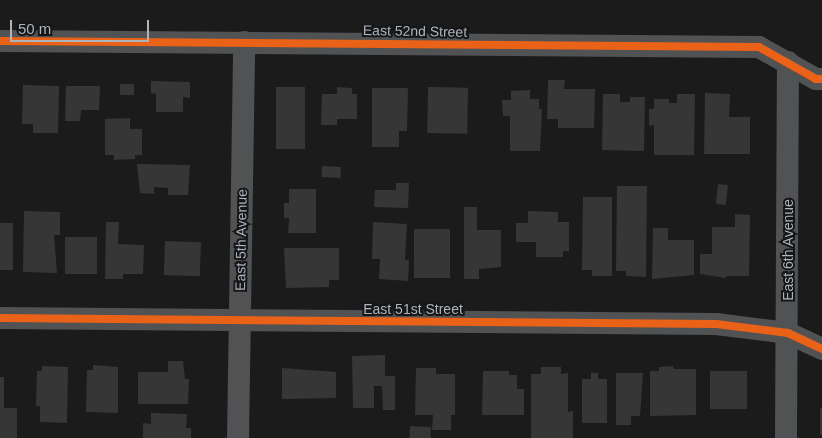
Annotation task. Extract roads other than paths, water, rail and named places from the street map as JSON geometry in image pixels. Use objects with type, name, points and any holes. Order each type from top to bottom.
[{"type":"street","name":"East 52nd Street","points":[[0,42],[244,42],[758,47],[816,79],[822,79]]},
{"type":"street","name":"East 5th Avenue","points":[[238,438],[244,42]]},
{"type":"street","name":"East 6th Avenue","points":[[786,438],[788,62]]},
{"type":"street","name":"East 51st Street","points":[[0,318],[716,324],[788,333],[822,349]]}]
